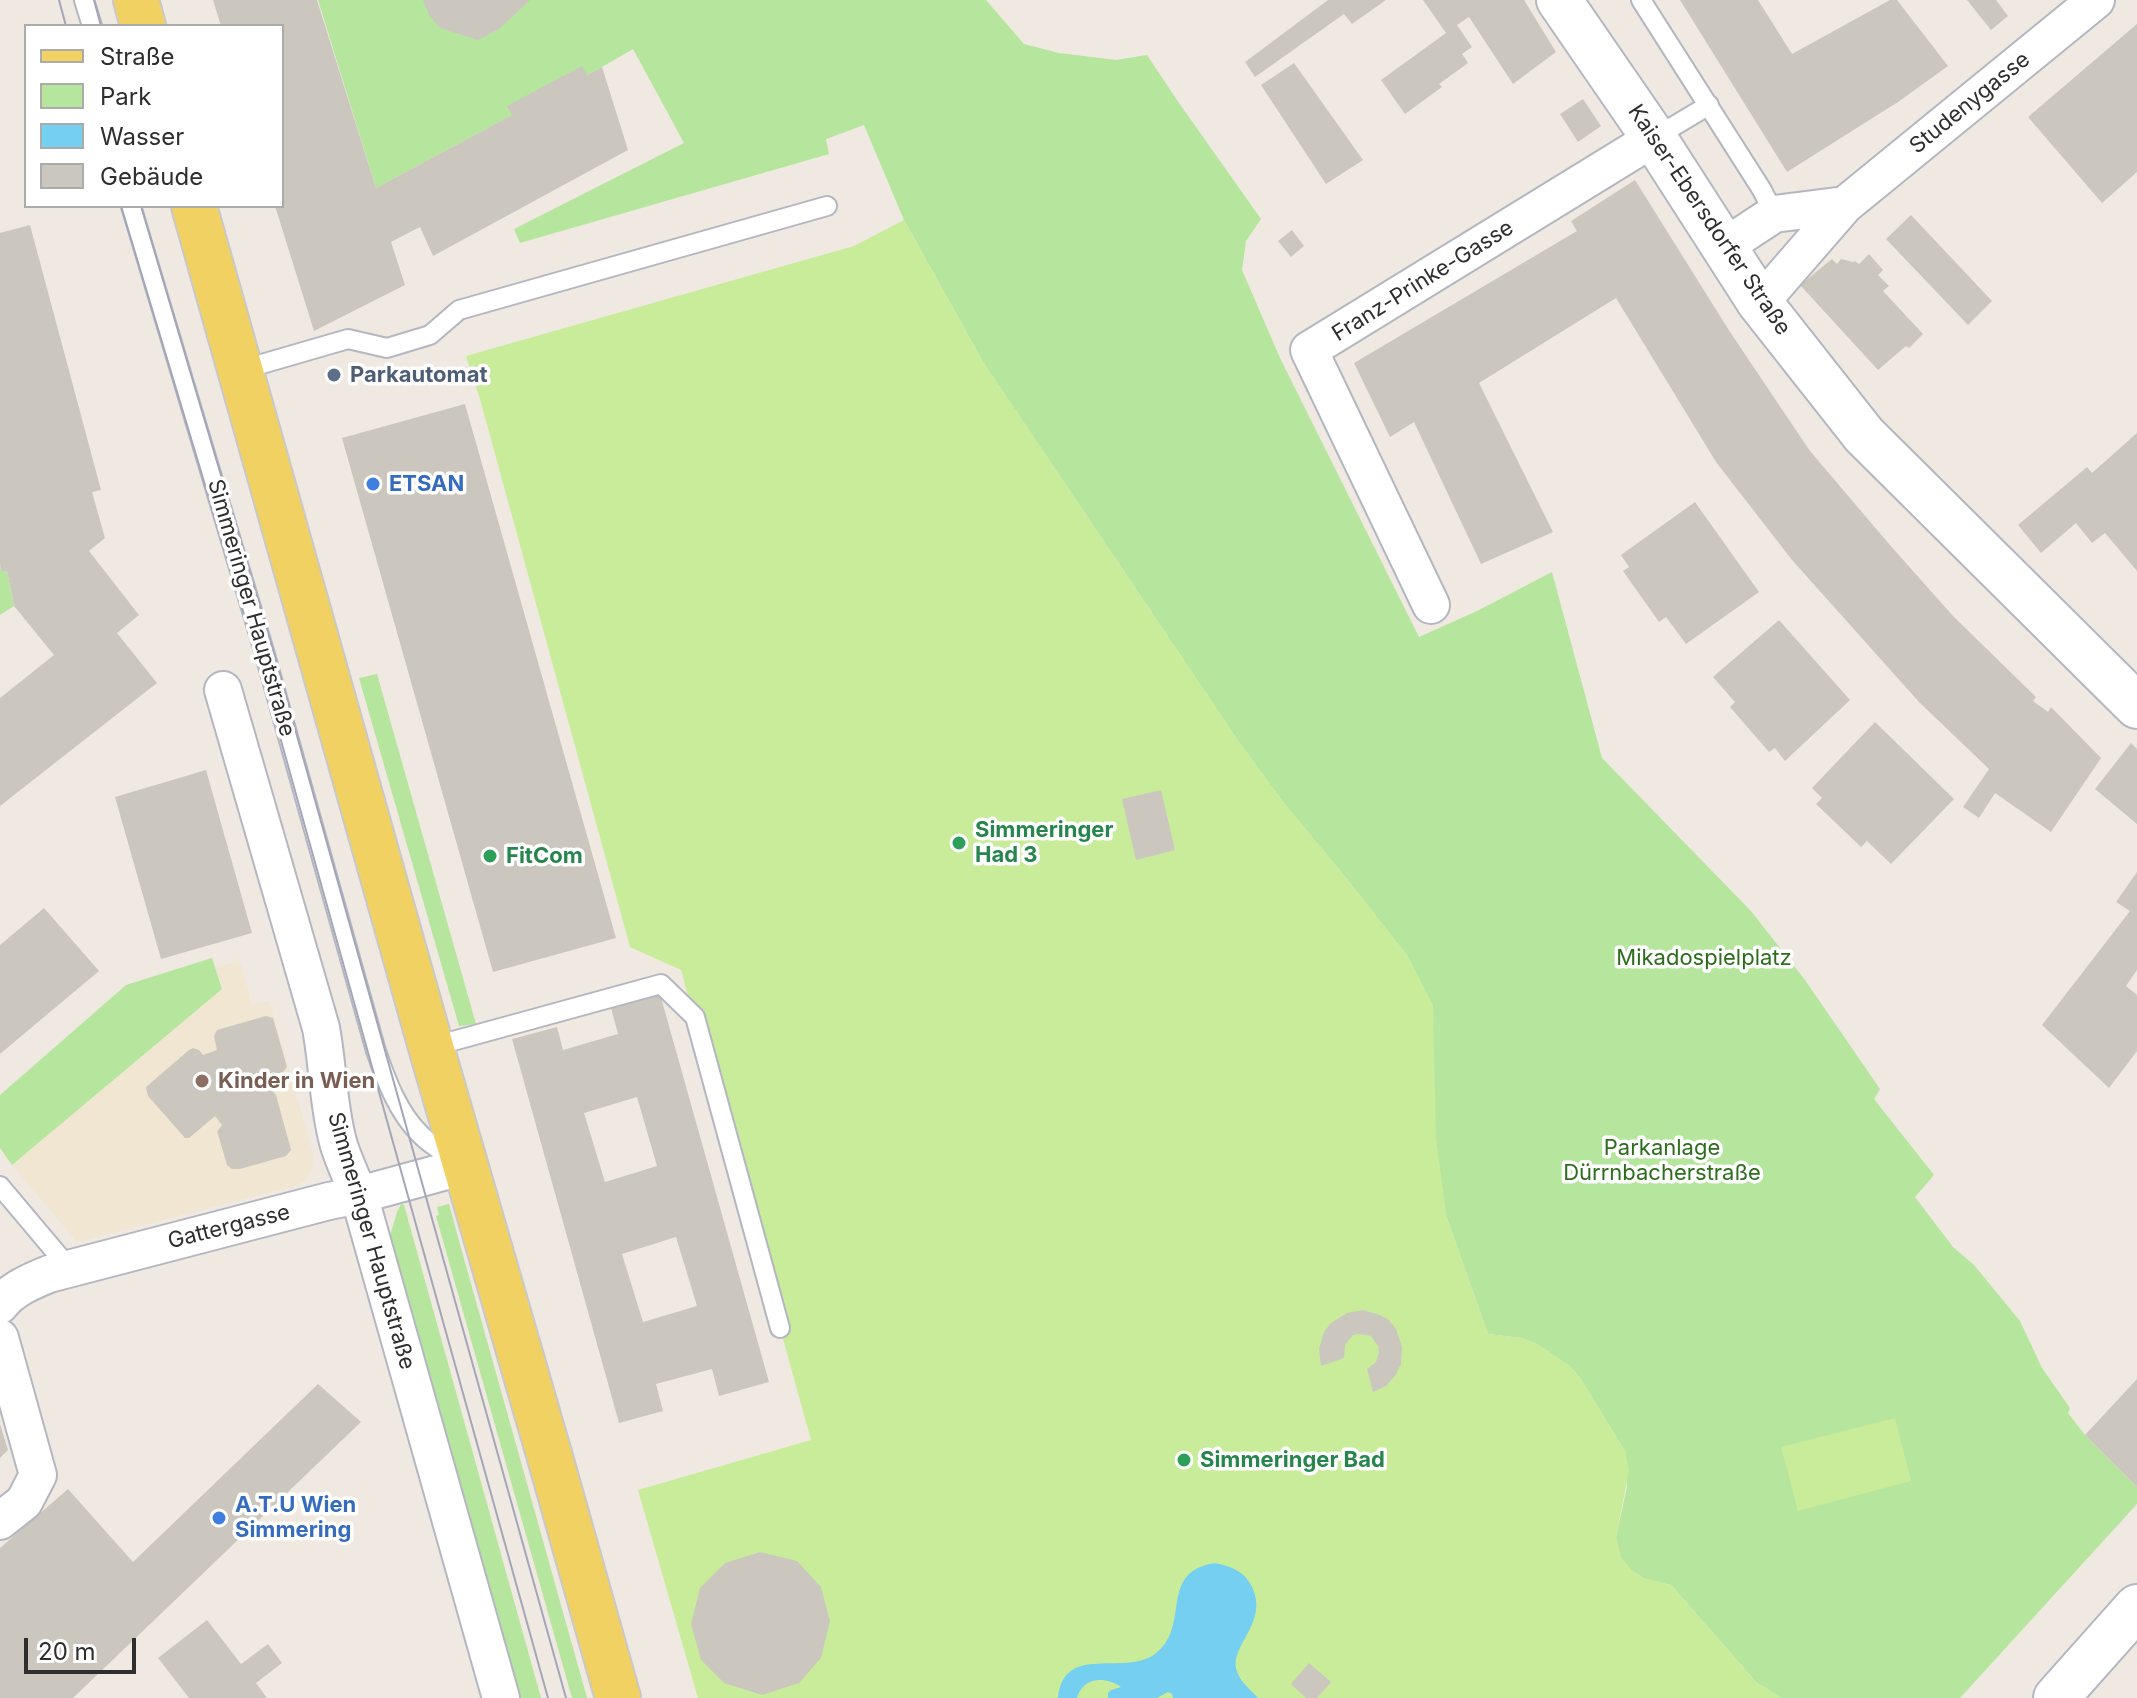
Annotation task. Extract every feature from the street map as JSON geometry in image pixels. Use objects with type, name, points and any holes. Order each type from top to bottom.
[{"type":"main road","points":[[136,0],[142,24]]},
{"type":"main road","name":"Kaiser-Ebersdorfer Straße","points":[[1559,0],[1654,138],[1760,303],[1864,435],[2137,706]]},
{"type":"main road","points":[[195,208],[618,1698]]},
{"type":"main road","points":[[2056,1698],[2137,1607]]},
{"type":"street","name":"Studenygasse","points":[[1760,303],[1845,205],[2096,0]]},
{"type":"street","name":"Franz-Prinke-Gasse","points":[[1431,605],[1309,350],[1654,138]]},
{"type":"street","points":[[1724,247],[1774,214],[1845,205]]},
{"type":"street","name":"Simmeringer Hauptstraße","points":[[223,690],[321,1028],[338,1142],[359,1195],[501,1698]]},
{"type":"street","name":"Gattergasse","points":[[0,1305],[6,1297],[29,1283],[69,1268],[465,1166]]},
{"type":"street","points":[[0,1338],[38,1475],[24,1502],[0,1521]]},
{"type":"lane","points":[[84,0],[91,24]]},
{"type":"lane","points":[[1641,0],[1762,190],[1774,214]]},
{"type":"lane","points":[[1654,138],[1709,105]]},
{"type":"lane","points":[[241,370],[348,339],[387,348],[430,335],[459,310],[827,206]]},
{"type":"lane","name":"Simmeringer Hauptstraße","points":[[132,208],[264,651],[380,1062],[402,1110],[421,1136],[465,1166]]},
{"type":"lane","points":[[431,1047],[661,984],[695,1017],[780,1328]]},
{"type":"lane","points":[[0,1186],[69,1268]]},
{"type":"shaded area","name":"Kinder in Wien","points":[[240,961],[252,1005],[269,1001],[314,1157],[310,1174],[298,1185],[77,1242],[12,1165],[222,989],[216,967]]},
{"type":"green space","name":"Parkanlage Dürrnbacherstraße","points":[[318,0],[986,0],[1024,44],[1059,53],[1116,60],[1147,55],[1261,219],[1246,241],[1242,270],[1280,358],[1419,637],[1552,572],[1602,758],[1751,911],[1805,980],[1880,1089],[1874,1099],[1934,1175],[1915,1197],[1953,1247],[1974,1265],[2020,1321],[2042,1368],[2070,1408],[2068,1413],[2085,1435],[2137,1487],[2137,1504],[1960,1698],[1781,1698],[1756,1682],[1671,1585],[1645,1579],[1630,1569],[1620,1556],[1616,1537],[1627,1487],[1625,1451],[1571,1367],[1537,1344],[1522,1338],[1488,1334],[1483,1320],[1446,1215],[1409,958],[1241,745],[983,362],[904,220],[864,125],[826,139],[829,154],[520,243],[514,229],[684,143],[633,49],[376,188]]},
{"type":"green space","name":"Simmeringer Had 3","points":[[904,220],[983,362],[1241,745],[1409,958],[1433,1005],[1436,1138],[1446,1215],[1488,1334],[1522,1338],[1537,1344],[1571,1367],[1580,1378],[1625,1451],[1629,1470],[1616,1537],[1620,1556],[1630,1569],[1645,1579],[1671,1585],[1756,1682],[1781,1698],[698,1698],[638,1490],[811,1440],[681,970],[630,947],[466,356],[854,246]]},
{"type":"green space","points":[[0,564],[2,572],[7,571],[14,606],[0,615]]},
{"type":"green space","points":[[377,674],[476,1024],[459,1026],[359,678]]},
{"type":"green space","points":[[212,958],[222,989],[12,1165],[0,1148],[0,1095],[126,985]]},
{"type":"green space","points":[[401,1204],[404,1205],[541,1698],[519,1698],[389,1239]]},
{"type":"green space","points":[[449,1204],[587,1698],[572,1698],[436,1216],[439,1215],[437,1207]]},
{"type":"green space","points":[[1895,1418],[1911,1481],[1798,1511],[1781,1447]]},
{"type":"water","points":[[1215,1563],[1245,1576],[1256,1598],[1254,1620],[1239,1650],[1236,1668],[1258,1698],[1173,1698],[1168,1692],[1157,1698],[1108,1698],[1111,1690],[1121,1687],[1108,1681],[1095,1680],[1084,1686],[1077,1698],[1058,1698],[1063,1681],[1071,1671],[1097,1664],[1128,1663],[1155,1654],[1172,1629],[1180,1588],[1186,1577],[1197,1568]]},
{"type":"building","points":[[213,0],[317,0],[376,188],[512,115],[507,106],[582,66],[587,75],[602,67],[628,150],[433,256],[420,227],[391,242],[405,285],[314,331],[276,208],[284,208],[284,24],[220,24]]},
{"type":"building","points":[[423,0],[530,0],[499,29],[478,40],[440,28],[429,15]]},
{"type":"building","points":[[1328,0],[1386,0],[1352,24],[1344,14],[1255,77],[1245,62]]},
{"type":"building","points":[[1423,0],[1524,0],[1556,52],[1513,84],[1469,17],[1457,25],[1472,47],[1462,54],[1468,63],[1405,114],[1381,80],[1446,33]]},
{"type":"building","points":[[1680,0],[1758,0],[1792,54],[1890,0],[1897,0],[1948,66],[1898,102],[1787,172]]},
{"type":"building","points":[[1967,0],[1996,0],[2008,16],[1991,30]]},
{"type":"building","points":[[2137,24],[2137,172],[2102,203],[2028,117]]},
{"type":"building","points":[[1294,63],[1363,160],[1326,184],[1261,85]]},
{"type":"building","points":[[1583,99],[1601,126],[1578,142],[1560,114]]},
{"type":"building","points":[[1635,180],[1730,332],[1810,451],[1953,616],[2036,697],[2033,701],[2048,712],[2051,707],[2101,758],[2051,832],[1995,793],[1979,818],[1963,807],[1989,769],[1919,702],[1792,560],[1716,462],[1616,298],[1479,383],[1553,532],[1481,564],[1414,422],[1390,437],[1354,363],[1577,231],[1571,221]]},
{"type":"building","points":[[1911,215],[1992,301],[1968,325],[1886,239]]},
{"type":"building","points":[[30,225],[101,490],[92,492],[105,538],[89,551],[139,615],[117,633],[157,683],[0,806],[0,698],[54,655],[14,606],[7,571],[2,572],[0,564],[0,233]]},
{"type":"building","points":[[1292,230],[1304,246],[1291,257],[1278,241]]},
{"type":"building","points":[[1869,254],[1883,270],[1878,275],[1889,286],[1883,291],[1923,334],[1878,370],[1800,285],[1832,259],[1837,264],[1841,259],[1859,264]]},
{"type":"building","points":[[465,404],[616,938],[493,972],[342,438]]},
{"type":"building","points":[[2137,433],[2137,571],[2105,533],[2092,543],[2076,523],[2041,553],[2018,525],[2087,467],[2092,473]]},
{"type":"building","points":[[1695,502],[1759,592],[1686,644],[1666,617],[1659,622],[1623,571],[1629,567],[1621,555]]},
{"type":"building","points":[[1779,620],[1850,700],[1785,761],[1775,748],[1769,752],[1730,707],[1735,702],[1713,677]]},
{"type":"building","points":[[1875,722],[1954,799],[1891,864],[1867,841],[1861,847],[1816,804],[1822,798],[1812,788]]},
{"type":"building","points":[[2131,743],[2137,749],[2137,824],[2095,789]]},
{"type":"building","points":[[206,770],[252,933],[161,959],[115,797]]},
{"type":"building","points":[[1161,790],[1175,850],[1136,860],[1122,799]]},
{"type":"building","points":[[2137,872],[2137,970],[2126,986],[2137,995],[2137,1051],[2109,1088],[2042,1025],[2130,911],[2116,902]]},
{"type":"building","points":[[44,908],[99,971],[0,1054],[0,945]]},
{"type":"building","points":[[660,994],[769,1382],[719,1396],[712,1369],[656,1384],[663,1411],[619,1423],[512,1039],[557,1027],[563,1050],[618,1034],[611,1008]],"holes":[[[637,1097],[657,1166],[605,1182],[584,1113]],[[676,1237],[697,1306],[643,1322],[622,1254]]]},
{"type":"building","points":[[266,1016],[273,1018],[287,1067],[283,1072],[262,1079],[265,1089],[272,1090],[276,1095],[291,1150],[286,1156],[232,1169],[227,1165],[217,1132],[222,1125],[215,1116],[185,1138],[148,1096],[146,1087],[189,1050],[199,1050],[203,1055],[217,1050],[214,1036],[217,1030]]},
{"type":"building","points":[[1363,1310],[1389,1320],[1396,1329],[1402,1347],[1401,1364],[1395,1376],[1386,1386],[1373,1392],[1367,1369],[1376,1362],[1379,1352],[1371,1336],[1353,1335],[1345,1345],[1344,1358],[1321,1366],[1319,1349],[1324,1332],[1331,1323],[1347,1313]]},
{"type":"building","points":[[2137,1379],[2137,1487],[2085,1435]]},
{"type":"building","name":"A.T.U Wien Simmering","points":[[318,1384],[361,1422],[73,1698],[0,1698],[0,1548],[68,1489],[133,1562]]},
{"type":"building","points":[[0,1424],[8,1450],[0,1458]]},
{"type":"building","points":[[760,1552],[797,1561],[821,1587],[830,1621],[821,1658],[799,1683],[762,1695],[724,1683],[701,1660],[691,1624],[700,1588],[725,1563]]},
{"type":"building","points":[[207,1620],[241,1664],[268,1644],[282,1663],[256,1683],[267,1698],[189,1698],[158,1658]]},
{"type":"building","points":[[1309,1663],[1331,1682],[1317,1698],[1306,1698],[1291,1684]]},
{"type":"tram line","points":[[59,0],[65,24]]},
{"type":"tram line","points":[[94,0],[100,24]]},
{"type":"tram line","points":[[122,208],[268,694],[548,1698]]},
{"type":"tram line","points":[[142,208],[275,657],[566,1698]]},
{"type":"place","name":"Parkautomat","points":[[334,375]]},
{"type":"place","name":"ETSAN","points":[[373,484]]},
{"type":"place","name":"Simmeringer Had 3","points":[[959,843]]},
{"type":"place","name":"FitCom","points":[[490,856]]},
{"type":"place","name":"Kinder in Wien","points":[[202,1081]]},
{"type":"place","name":"Simmeringer Bad","points":[[1184,1460]]},
{"type":"place","name":"A.T.U Wien Simmering","points":[[219,1518]]},
{"type":"park label","name":"Mikadospielplatz","points":[[1704,958]]}]
